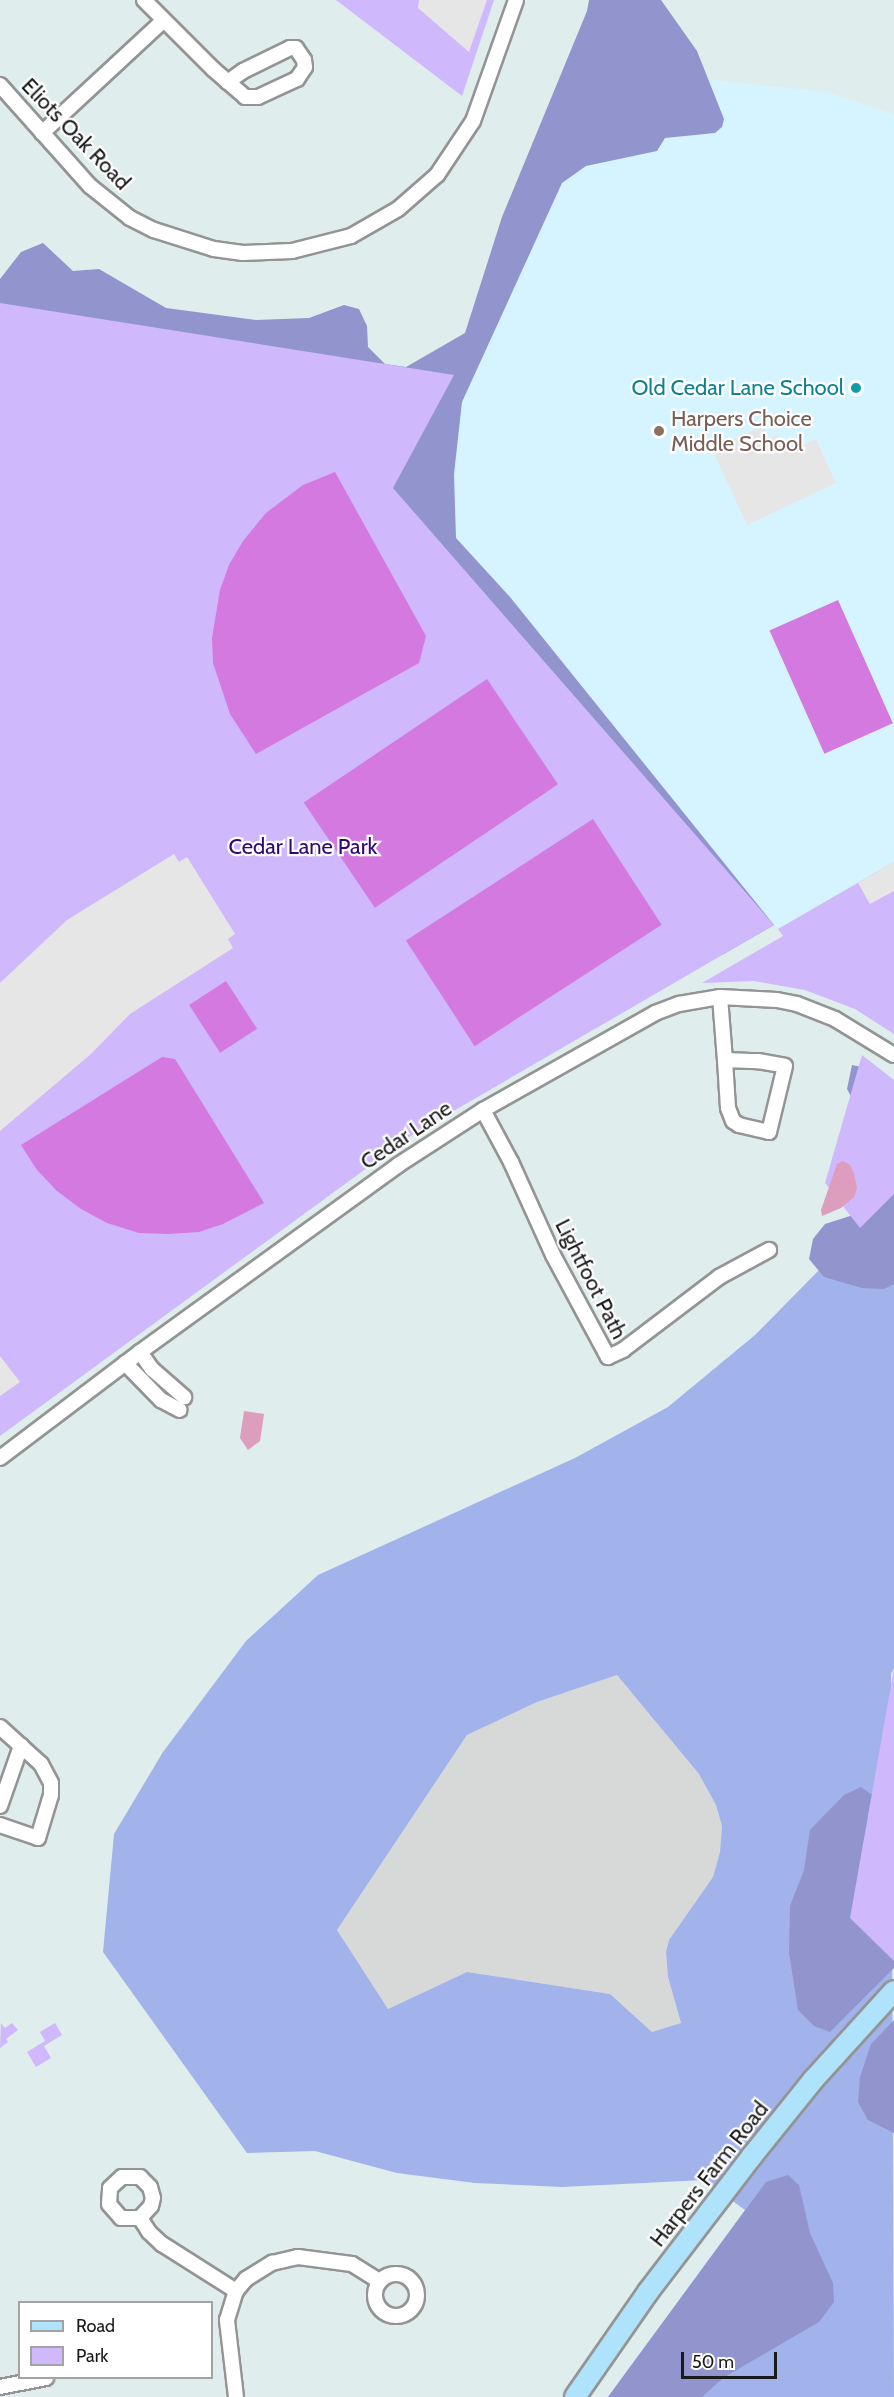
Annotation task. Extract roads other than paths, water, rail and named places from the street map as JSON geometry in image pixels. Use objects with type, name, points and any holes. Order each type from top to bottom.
[{"type":"main road","name":"Harpers Farm Road","points":[[575,2397],[648,2292],[752,2156],[813,2080],[894,1991]]},
{"type":"street","points":[[144,0],[228,82],[245,97],[258,97],[297,79],[305,67],[304,60],[296,48],[290,48],[243,71],[228,82]]},
{"type":"street","name":"Eliots Oak Road","points":[[0,85],[98,192],[130,218],[154,230],[214,249],[243,253],[292,251],[351,236],[376,223],[419,192],[437,175],[473,121],[516,0]]},
{"type":"street","points":[[42,133],[164,20]]},
{"type":"street","points":[[720,997],[728,1108],[733,1121],[739,1125],[769,1132],[785,1066],[758,1061],[725,1060]]},
{"type":"street","name":"Cedar Lane","points":[[0,1458],[125,1363],[398,1165],[483,1110],[655,1013],[679,1004],[720,997],[761,997],[797,1004],[854,1029],[894,1055]]},
{"type":"street","name":"Lightfoot Path","points":[[483,1110],[511,1162],[553,1255],[608,1357],[623,1350],[719,1277],[769,1250]]},
{"type":"street","points":[[125,1363],[161,1400],[182,1404],[140,1352]]},
{"type":"street","points":[[0,1727],[48,1773],[51,1783],[51,1795],[38,1838],[0,1825]]},
{"type":"street","points":[[0,1806],[21,1746]]},
{"type":"street","points":[[140,2218],[149,2232],[162,2244],[236,2291]]},
{"type":"street","points":[[236,2397],[227,2327],[236,2291],[258,2270],[279,2260],[298,2257],[352,2264],[379,2281]]},
{"type":"street","points":[[0,2387],[41,2379]]},
{"type":"place","name":"Old Cedar Lane School","points":[[856,388]]},
{"type":"place","name":"Harpers Choice Middle School","points":[[659,431]]},
{"type":"park label","name":"Cedar Lane Park","points":[[303,847]]}]
